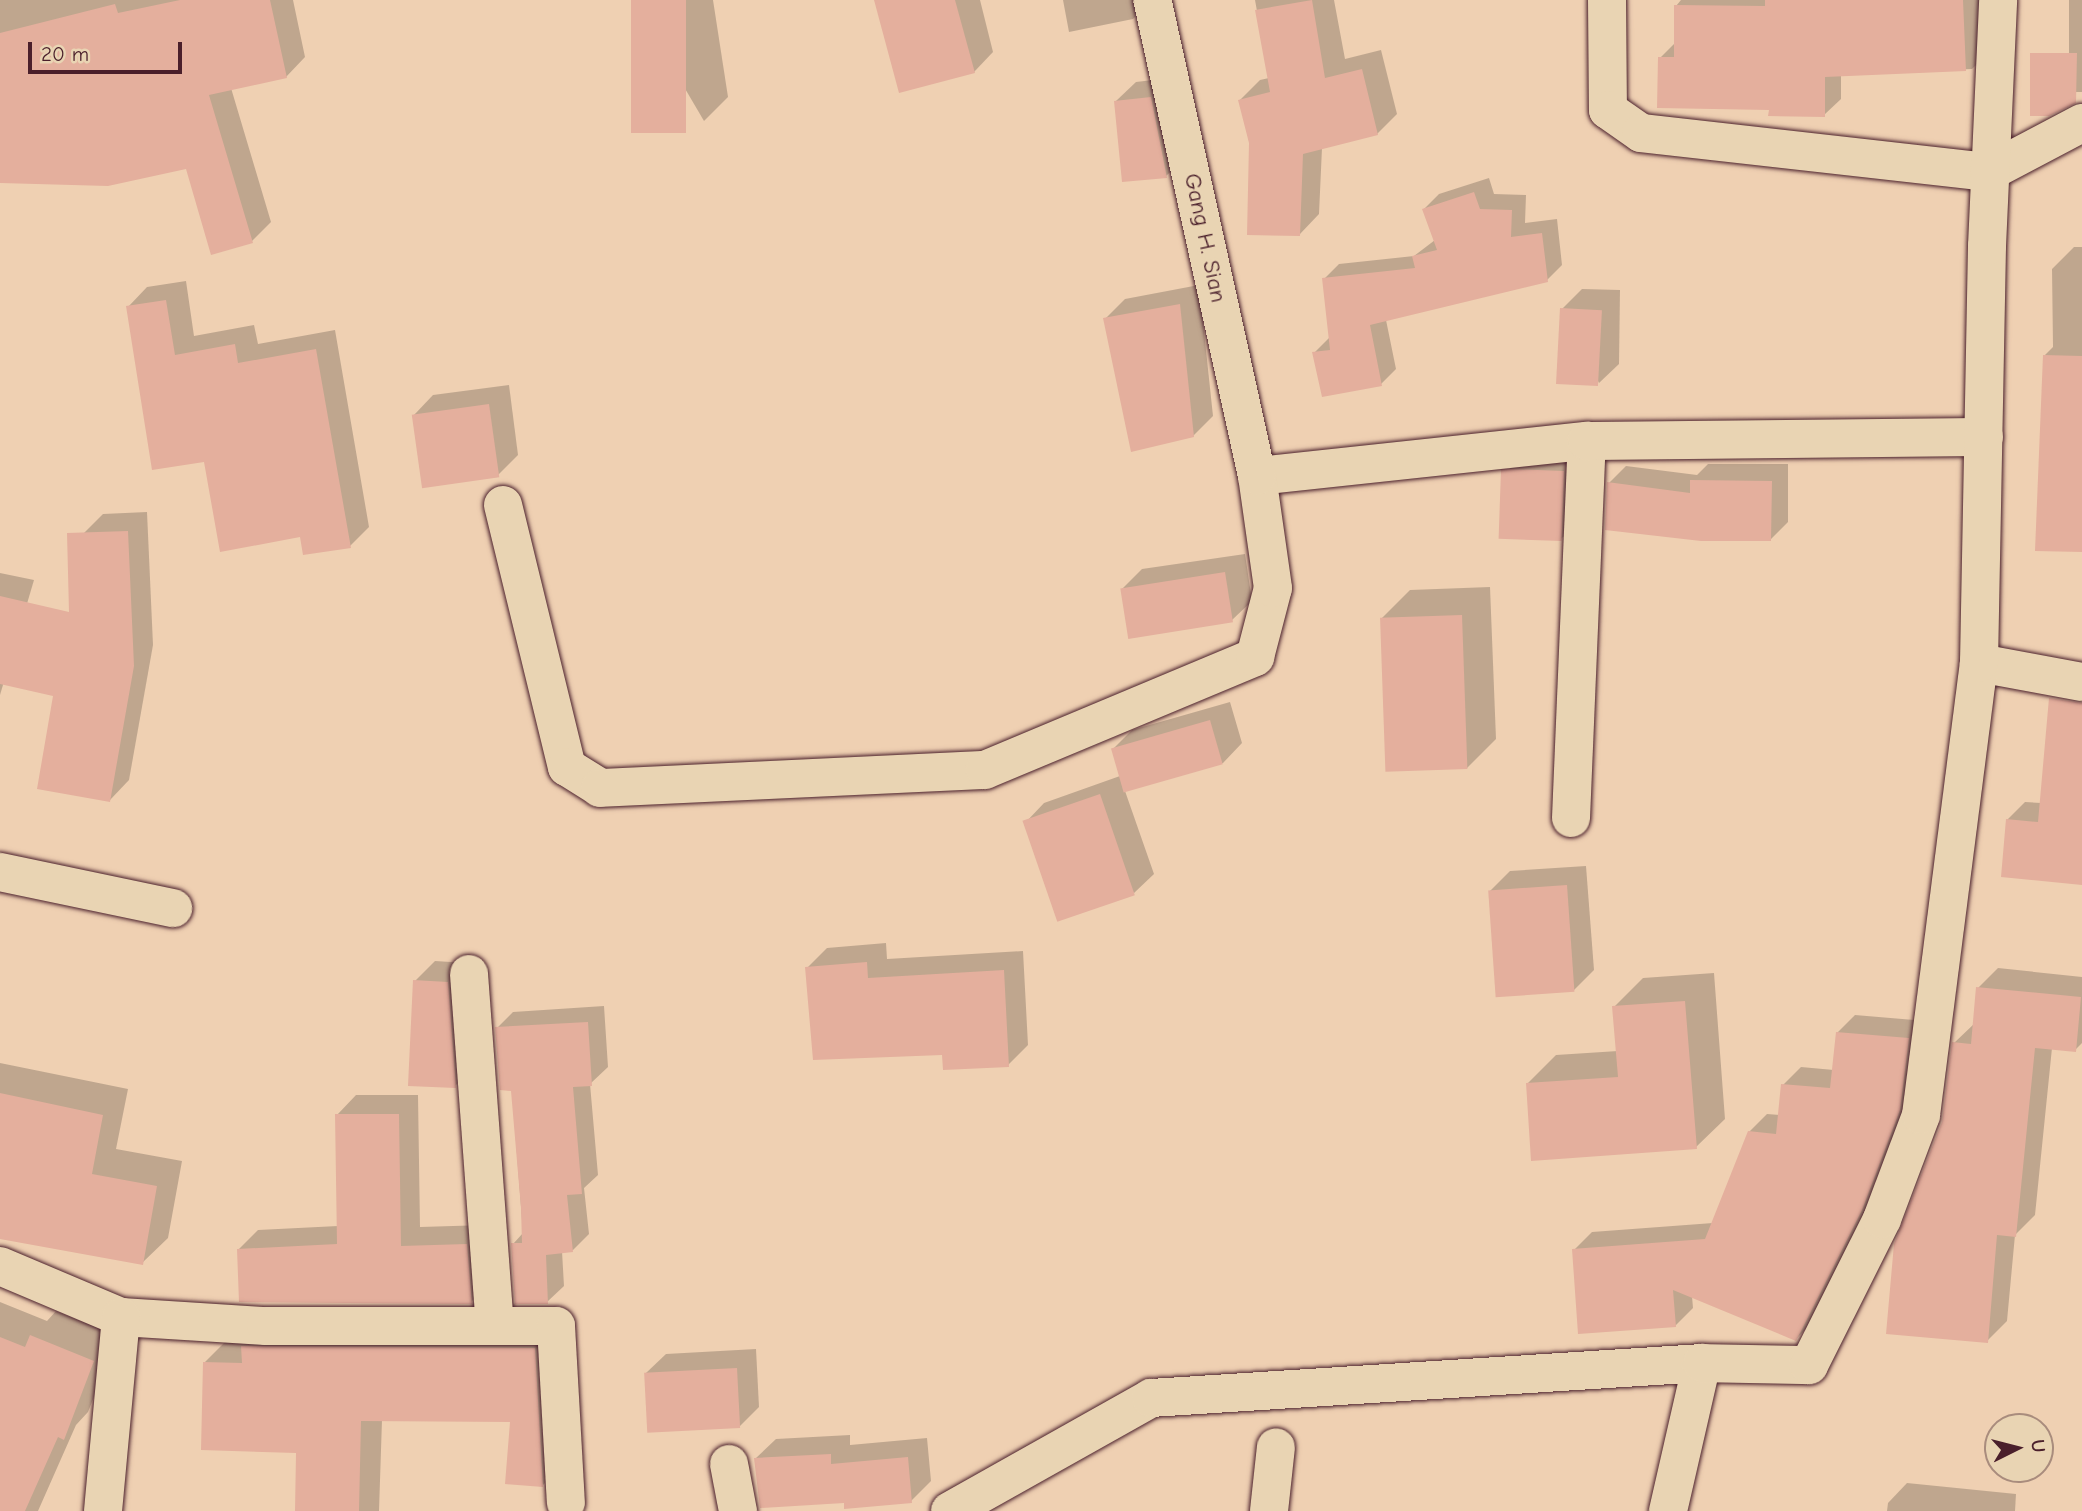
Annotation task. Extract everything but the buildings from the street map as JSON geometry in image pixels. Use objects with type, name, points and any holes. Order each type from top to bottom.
[{"type":"street","name":"Gang H. Sian","points":[[503,505],[567,767],[600,788],[985,771],[1255,657],[1273,588],[1257,476],[1152,0]]},
{"type":"street","points":[[1607,0],[1608,110],[1641,133],[1989,172],[2082,122]]},
{"type":"street","points":[[950,1511],[1151,1398],[1702,1363],[1809,1365],[1882,1219],[1921,1115],[1979,663],[1989,172],[1998,0]]},
{"type":"street","points":[[1257,476],[1587,441],[1984,437]]},
{"type":"street","points":[[1571,818],[1587,441]]},
{"type":"street","points":[[1979,663],[2082,682]]},
{"type":"street","points":[[0,872],[173,908]]},
{"type":"street","points":[[469,974],[495,1325]]},
{"type":"street","points":[[0,1266],[121,1317],[265,1326],[556,1326],[566,1503]]},
{"type":"street","points":[[103,1511],[121,1317]]},
{"type":"street","points":[[1668,1511],[1702,1363]]},
{"type":"street","points":[[1269,1511],[1276,1447]]},
{"type":"street","points":[[729,1464],[738,1511]]}]
